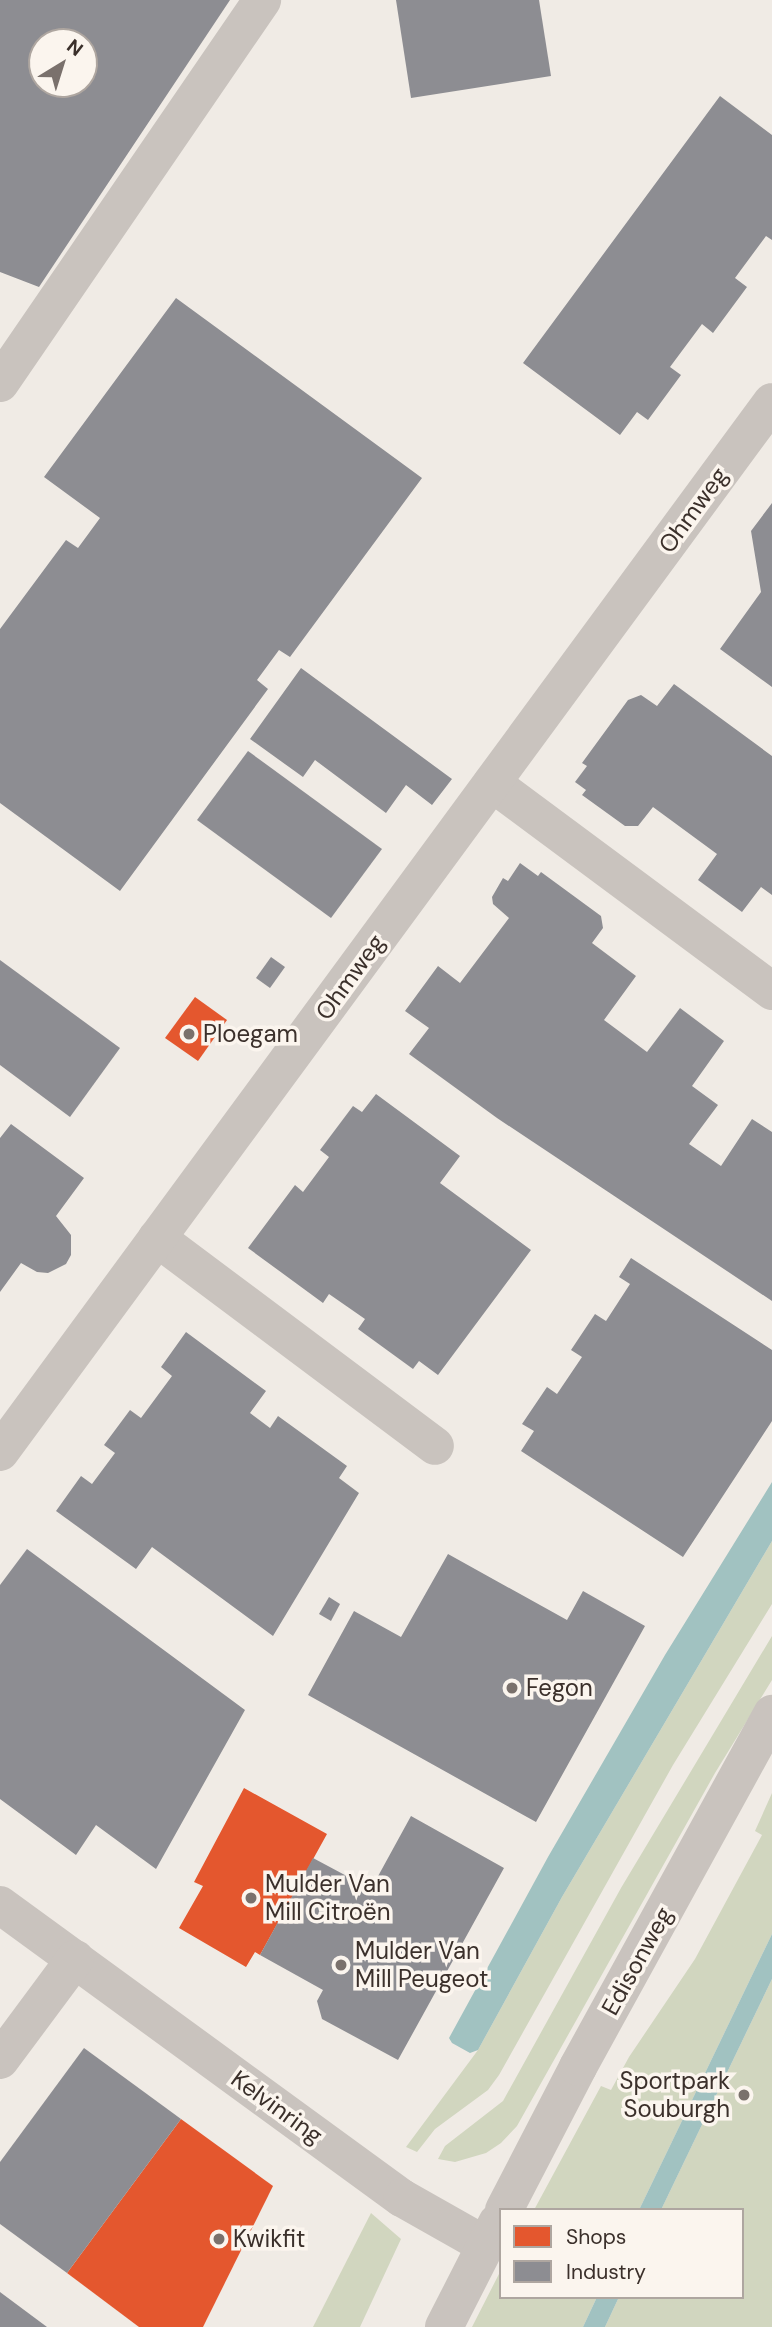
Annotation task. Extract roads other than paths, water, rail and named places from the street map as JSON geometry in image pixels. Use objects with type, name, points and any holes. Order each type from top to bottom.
[{"type":"street","points":[[0,383],[262,0]]},
{"type":"street","name":"Ohmweg","points":[[0,1452],[771,405]]},
{"type":"street","points":[[492,783],[772,990]]},
{"type":"street","points":[[157,1238],[435,1446]]},
{"type":"street","name":"Edisonweg","points":[[504,2208],[578,2067],[772,1714]]},
{"type":"street","name":"Kelvinring","points":[[0,1905],[402,2198],[493,2230]]},
{"type":"street","points":[[0,2060],[75,1959]]},
{"type":"street","points":[[444,2327],[493,2230]]},
{"type":"water","points":[[772,1482],[772,1541],[562,1897],[478,2050],[470,2053],[452,2043],[449,2038],[548,1857],[665,1655]]},
{"type":"water","points":[[772,1934],[772,1979],[662,2208],[640,2208]]},
{"type":"water","points":[[596,2299],[618,2299],[605,2327],[583,2327]]},
{"type":"place","name":"Ploegam","points":[[189,1034]]},
{"type":"place","name":"Fegon","points":[[512,1688]]},
{"type":"place","name":"Mulder Van Mill Citroën","points":[[251,1898]]},
{"type":"place","name":"Mulder Van Mill Peugeot","points":[[341,1965]]},
{"type":"place","name":"Sportpark Souburgh","points":[[744,2095]]},
{"type":"place","name":"Kwikfit","points":[[219,2239]]}]
